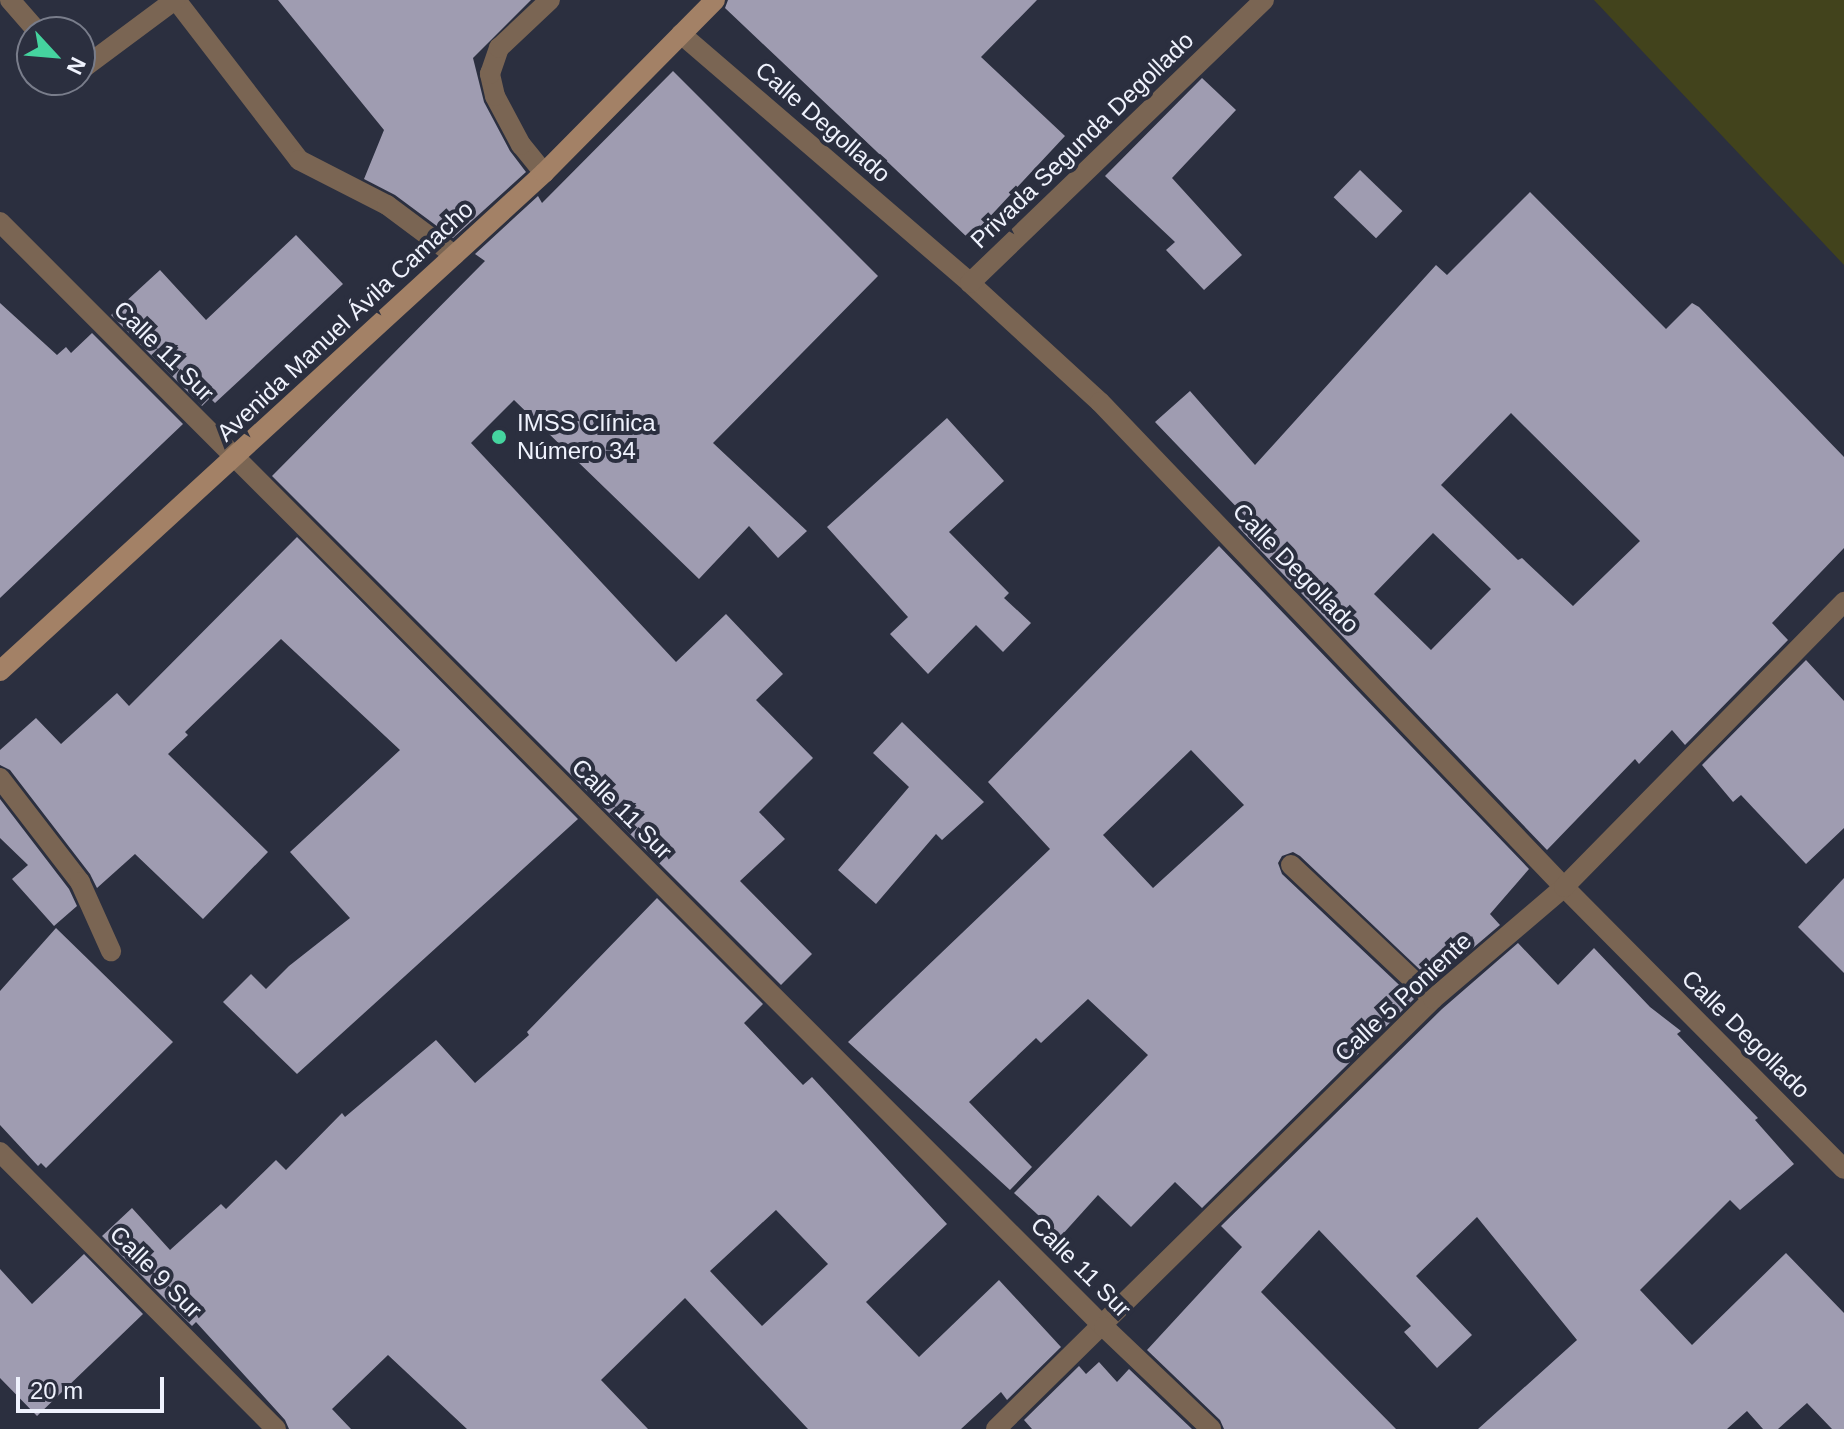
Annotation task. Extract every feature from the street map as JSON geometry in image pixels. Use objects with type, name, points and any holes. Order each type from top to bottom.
[{"type":"main road","name":"Avenida Manuel Ávila Camacho","points":[[0,671],[544,173],[715,0]]},
{"type":"street","points":[[10,0],[24,16]]},
{"type":"street","points":[[96,59],[176,0],[299,160],[387,205],[454,255]]},
{"type":"street","points":[[544,173],[521,145],[495,96],[490,74],[499,48],[550,0]]},
{"type":"street","name":"Privada Segunda Degollado","points":[[970,283],[1264,0]]},
{"type":"street","name":"Calle Degollado","points":[[681,34],[970,283],[1100,402],[1564,887],[1844,1169]]},
{"type":"street","name":"Calle 11 Sur","points":[[0,222],[234,460],[1104,1327],[1211,1429]]},
{"type":"street","name":"Calle 5 Poniente","points":[[996,1429],[1104,1327],[1433,999],[1564,887],[1844,602]]},
{"type":"street","points":[[0,778],[80,882],[111,951]]},
{"type":"street","points":[[1291,865],[1433,999]]},
{"type":"street","name":"Calle 9 Sur","points":[[0,1152],[276,1429]]},
{"type":"shaded area","points":[[1594,0],[1844,0],[1844,265]]},
{"type":"building","points":[[278,0],[531,0],[473,58],[484,102],[510,151],[526,172],[453,238],[395,195],[364,179],[384,130]]},
{"type":"building","points":[[728,0],[1037,0],[981,57],[1065,136],[969,239],[725,8]]},
{"type":"building","points":[[673,71],[878,276],[713,443],[807,531],[778,558],[749,526],[699,579],[514,400],[471,443],[676,662],[726,614],[783,674],[756,700],[813,758],[759,812],[785,839],[740,881],[812,954],[781,985],[272,476],[485,261],[475,254],[538,196],[542,203]]},
{"type":"building","points":[[1202,78],[1236,110],[1172,178],[1242,255],[1204,290],[1166,250],[1175,242],[1105,176]]},
{"type":"building","points":[[1360,170],[1402,211],[1376,238],[1334,197]]},
{"type":"building","points":[[1530,192],[1666,329],[1692,303],[1699,307],[1844,457],[1844,548],[1772,623],[1788,640],[1685,745],[1672,730],[1639,764],[1635,759],[1547,850],[1238,527],[1247,518],[1155,422],[1190,391],[1255,465],[1436,265],[1447,275]],"holes":[[[1511,413],[1640,541],[1573,606],[1522,558],[1518,560],[1441,485]],[[1433,533],[1491,589],[1431,650],[1374,594]]]},
{"type":"building","points":[[296,235],[343,284],[215,403],[210,398],[202,406],[111,315],[160,270],[206,320]]},
{"type":"building","points":[[0,303],[57,355],[66,347],[71,353],[92,333],[183,424],[0,598]]},
{"type":"building","points":[[947,418],[1004,481],[949,532],[1009,593],[1004,598],[1031,623],[1003,652],[976,625],[928,674],[890,634],[908,617],[827,527]]},
{"type":"building","points":[[297,537],[578,819],[297,1074],[223,1002],[251,974],[266,989],[289,966],[350,918],[290,852],[400,750],[281,639],[185,732],[188,735],[168,754],[268,852],[203,919],[135,854],[97,888],[90,874],[10,770],[0,765],[0,750],[36,718],[61,744],[117,693],[129,706]]},
{"type":"building","points":[[1219,546],[1529,869],[1490,914],[1500,925],[1433,982],[1300,856],[1293,852],[1282,856],[1278,863],[1282,874],[1414,999],[1202,1208],[1175,1182],[1131,1227],[1098,1195],[1061,1236],[1014,1193],[1148,1055],[1088,999],[1041,1043],[1036,1038],[969,1102],[1032,1167],[1010,1190],[848,1042],[1050,849],[988,782]],"holes":[[[1191,750],[1244,805],[1153,888],[1103,835]]]},
{"type":"building","points":[[1806,660],[1844,701],[1844,828],[1806,864],[1741,795],[1733,802],[1702,765]]},
{"type":"building","points":[[902,722],[984,802],[942,840],[936,834],[876,904],[838,870],[909,787],[873,753]]},
{"type":"building","points":[[0,799],[69,889],[77,906],[54,926],[12,879],[28,865],[0,838]]},
{"type":"building","points":[[1844,878],[1844,973],[1798,927]]},
{"type":"building","points":[[657,898],[763,1004],[744,1023],[803,1085],[812,1077],[947,1224],[866,1302],[919,1357],[999,1280],[1061,1347],[1007,1400],[1001,1392],[961,1429],[808,1429],[685,1298],[601,1380],[648,1429],[467,1429],[388,1355],[332,1409],[351,1429],[289,1429],[285,1420],[196,1322],[192,1326],[102,1236],[132,1208],[170,1250],[221,1204],[226,1209],[276,1160],[286,1170],[342,1113],[345,1117],[436,1040],[475,1083],[529,1035],[527,1032]],"holes":[[[776,1210],[828,1264],[762,1326],[710,1271]]]},
{"type":"building","points":[[56,928],[173,1042],[46,1168],[41,1163],[38,1166],[0,1125],[0,991]]},
{"type":"building","points":[[1518,943],[1558,985],[1594,948],[1650,1007],[1681,1031],[1677,1034],[1758,1118],[1755,1120],[1794,1164],[1740,1210],[1730,1200],[1640,1290],[1692,1345],[1786,1253],[1844,1313],[1844,1429],[1832,1429],[1807,1403],[1778,1429],[1763,1429],[1747,1411],[1727,1429],[1478,1429],[1577,1340],[1477,1217],[1416,1276],[1472,1335],[1437,1368],[1404,1332],[1411,1326],[1319,1230],[1261,1292],[1396,1429],[1224,1429],[1220,1420],[1147,1350],[1242,1247],[1221,1226],[1442,1009]]},
{"type":"building","points":[[84,1254],[143,1314],[37,1416],[0,1378],[0,1269],[32,1304]]},
{"type":"building","points":[[1099,1362],[1117,1382],[1129,1369],[1192,1429],[1032,1429],[1024,1420],[1079,1366],[1086,1374]]},
{"type":"place","name":"IMSS Clínica Número 34","points":[[499,437]]}]
